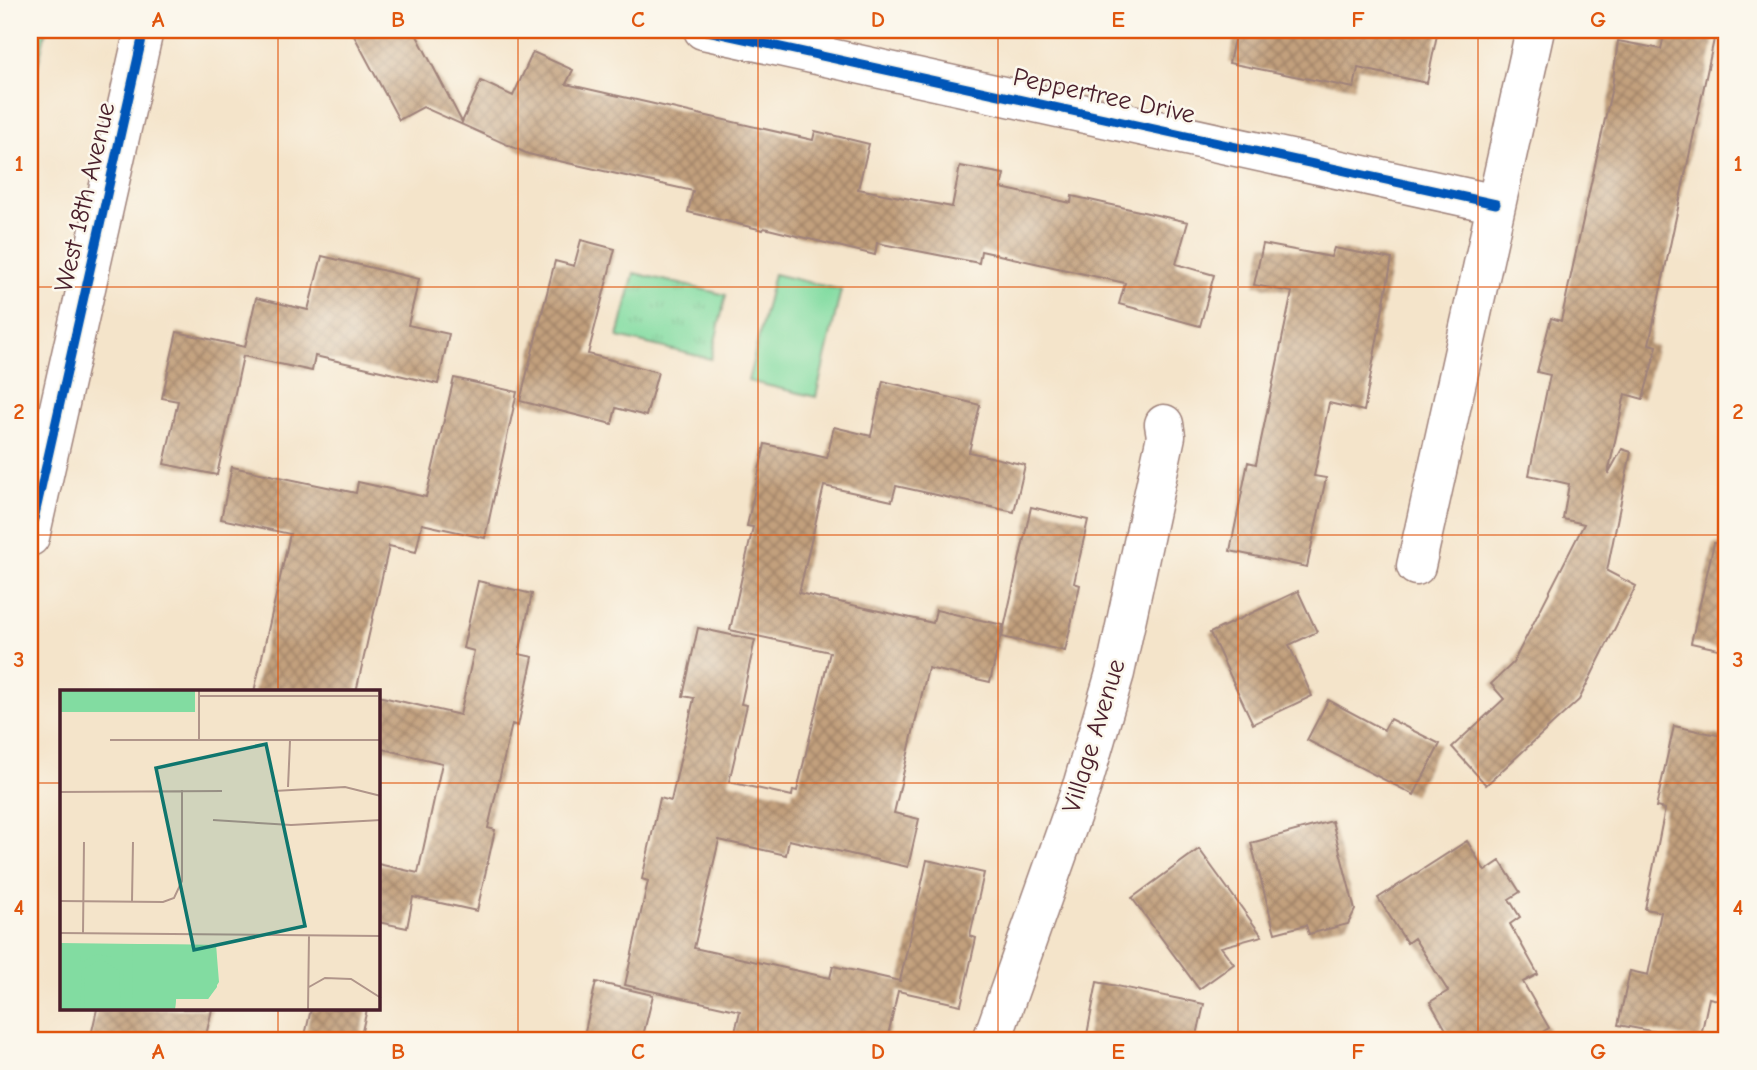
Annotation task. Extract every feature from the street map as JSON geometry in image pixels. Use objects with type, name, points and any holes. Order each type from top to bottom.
[{"type":"street","name":"West 18th Avenue","points":[[30,537],[144,30]]},
{"type":"street","name":"Peppertree Drive","points":[[703,30],[1496,204]]},
{"type":"street","points":[[1416,566],[1535,30]]},
{"type":"street","name":"Village Avenue","points":[[992,1040],[1083,783],[1115,673],[1166,436],[1164,424]]},
{"type":"green space","points":[[30,30],[46,30],[30,100]]},
{"type":"green space","points":[[634,273],[726,295],[711,359],[618,337]]},
{"type":"green space","points":[[774,274],[841,290],[816,397],[748,381]]},
{"type":"building","points":[[351,30],[414,30],[462,122],[481,81],[513,96],[533,52],[573,70],[566,84],[813,140],[815,131],[869,144],[858,189],[952,207],[960,166],[1004,174],[1001,188],[1071,203],[1072,196],[1188,222],[1176,264],[1214,275],[1200,326],[1119,304],[1125,283],[981,251],[979,263],[877,243],[875,255],[764,228],[763,230],[688,212],[693,191],[528,154],[423,107],[399,120]]},
{"type":"building","points":[[1236,30],[1438,30],[1427,83],[1358,68],[1354,88],[1229,63]]},
{"type":"building","points":[[1665,30],[1716,30],[1649,344],[1657,346],[1643,399],[1625,394],[1608,474],[1622,449],[1631,452],[1607,571],[1636,586],[1579,700],[1486,785],[1452,747],[1504,699],[1491,684],[1513,663],[1584,524],[1563,519],[1569,484],[1529,475],[1550,375],[1537,372],[1551,318],[1561,321],[1612,87],[1618,41],[1661,49]]},
{"type":"building","points":[[581,240],[615,249],[588,354],[658,372],[646,416],[616,408],[612,424],[520,401],[555,261],[574,266]]},
{"type":"building","points":[[1263,244],[1331,257],[1334,248],[1392,259],[1364,411],[1329,403],[1314,476],[1326,478],[1307,567],[1230,551],[1248,462],[1256,464],[1292,292],[1254,285]]},
{"type":"building","points":[[322,256],[419,279],[408,325],[449,334],[438,384],[315,356],[312,371],[243,356],[217,475],[164,464],[178,401],[162,398],[177,332],[245,347],[256,298],[308,310]]},
{"type":"building","points":[[454,378],[517,392],[485,538],[422,524],[416,552],[389,546],[356,690],[254,690],[290,534],[221,519],[232,467],[356,493],[358,482],[426,497]]},
{"type":"building","points":[[883,381],[980,405],[969,452],[1025,465],[1014,512],[896,486],[892,501],[824,486],[799,593],[933,623],[936,610],[1003,625],[990,682],[928,668],[894,813],[919,819],[908,867],[789,840],[786,855],[719,840],[694,948],[830,978],[833,966],[900,981],[927,860],[984,873],[970,936],[976,938],[961,1005],[898,991],[887,1040],[733,1040],[740,1011],[625,985],[648,881],[642,879],[660,798],[671,801],[694,698],[683,696],[698,628],[755,640],[741,704],[747,705],[729,782],[792,796],[793,790],[797,791],[830,652],[730,630],[753,527],[747,526],[765,444],[827,458],[834,427],[871,436]]},
{"type":"building","points":[[1031,507],[1088,520],[1074,583],[1080,585],[1065,651],[1002,637]]},
{"type":"building","points":[[1714,543],[1727,545],[1727,651],[1691,643]]},
{"type":"building","points":[[478,581],[532,594],[519,654],[533,657],[518,726],[512,724],[488,828],[495,830],[477,911],[413,897],[407,928],[380,922],[380,864],[418,873],[442,763],[380,748],[380,696],[460,715],[474,651],[463,648]]},
{"type":"building","points":[[1298,591],[1317,632],[1289,645],[1312,696],[1253,724],[1210,633]]},
{"type":"building","points":[[1328,700],[1384,730],[1390,719],[1440,744],[1414,795],[1307,740]]},
{"type":"building","points":[[1674,726],[1727,737],[1727,839],[1720,877],[1727,879],[1727,1002],[1709,998],[1700,1040],[1618,1025],[1630,971],[1648,975],[1661,912],[1645,909],[1665,809],[1656,807]]},
{"type":"building","points":[[1332,821],[1355,910],[1348,924],[1309,934],[1306,925],[1275,933],[1251,843]]},
{"type":"building","points":[[1467,841],[1485,871],[1500,861],[1520,892],[1509,899],[1520,917],[1510,924],[1538,974],[1523,982],[1549,1028],[1529,1040],[1452,1040],[1430,1002],[1448,991],[1414,938],[1407,943],[1378,898]]},
{"type":"building","points":[[1199,849],[1262,936],[1221,947],[1234,964],[1199,989],[1132,898]]},
{"type":"building","points":[[596,982],[653,995],[642,1040],[583,1040]]},
{"type":"building","points":[[1097,982],[1204,1004],[1196,1040],[1086,1040]]},
{"type":"building","points":[[97,1010],[212,1010],[205,1040],[90,1040]]},
{"type":"building","points":[[311,1010],[367,1010],[360,1040],[304,1040]]},
{"type":"cycle path","points":[[30,537],[144,30]]},
{"type":"cycle path","points":[[703,30],[1496,204]]}]
